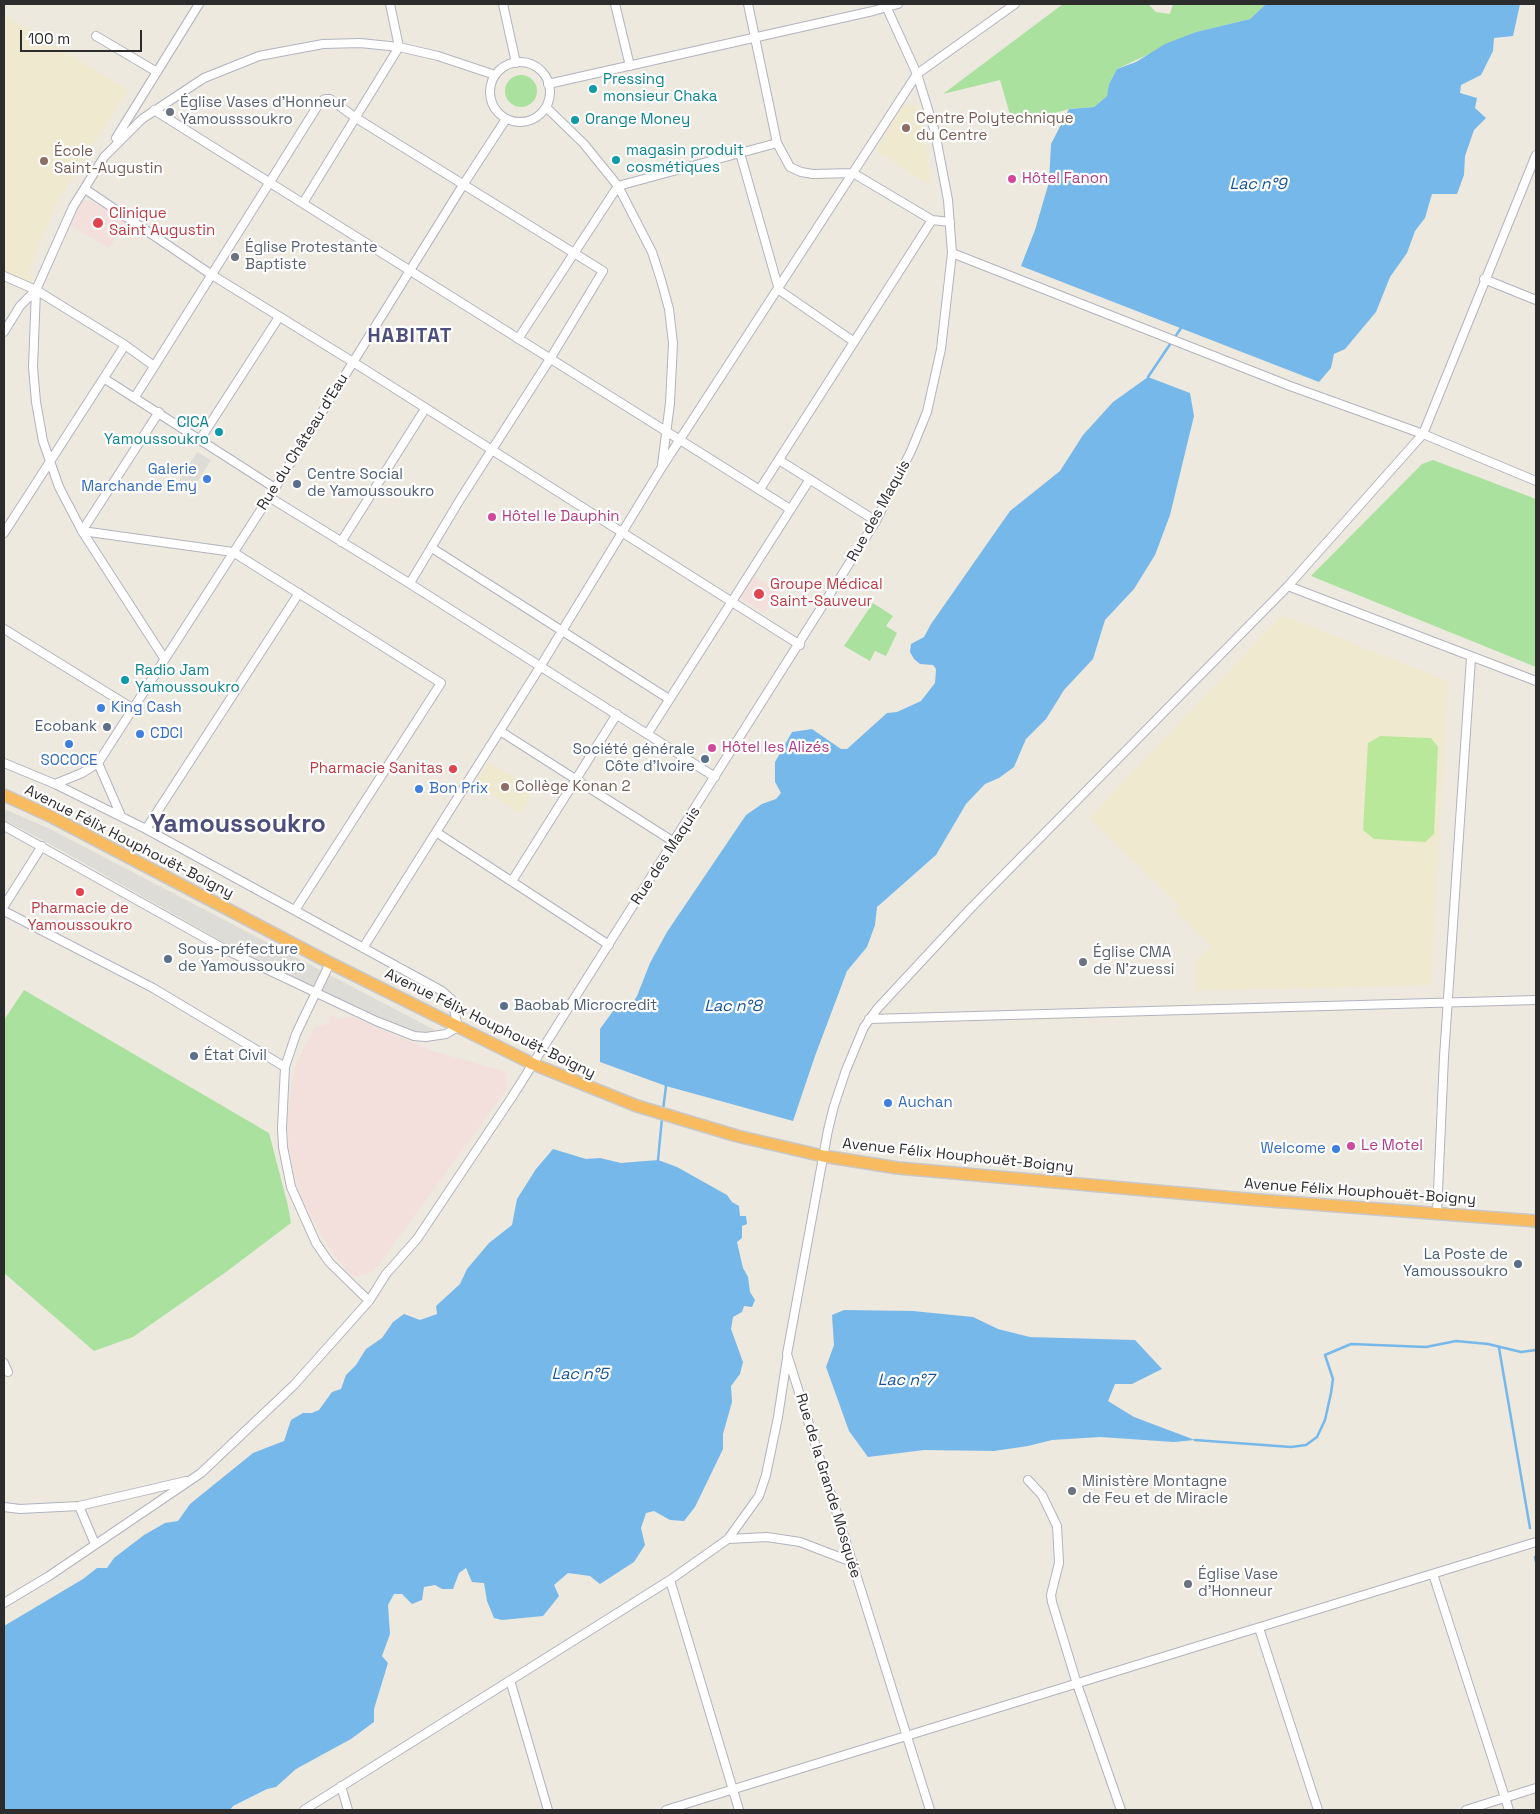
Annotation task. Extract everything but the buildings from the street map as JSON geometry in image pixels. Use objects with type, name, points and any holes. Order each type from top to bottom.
[{"type":"highway","name":"Avenue Félix Houphouët-Boigny","points":[[4,795],[52,817],[330,963],[533,1064],[637,1106],[737,1136],[823,1156],[898,1168],[1036,1181],[1536,1221]]},
{"type":"street","points":[[4,332],[20,306],[36,290],[72,207],[199,4]]},
{"type":"street","points":[[303,203],[399,47],[390,4]]},
{"type":"street","points":[[503,4],[516,63]]},
{"type":"street","points":[[615,4],[630,66]]},
{"type":"street","points":[[748,4],[777,143],[790,167],[801,172],[813,174],[852,173],[932,220],[950,222]]},
{"type":"street","points":[[548,84],[898,4]]},
{"type":"street","points":[[363,948],[540,667],[662,467],[779,290],[917,74],[1015,4]]},
{"type":"street","name":"Rue des Maquis","points":[[4,1603],[193,1479],[249,1429],[294,1385],[369,1301],[386,1274],[417,1239],[533,1064],[716,778],[876,521],[911,452],[927,412],[941,349],[952,253],[944,173],[935,132],[917,74],[887,6]]},
{"type":"street","points":[[96,36],[157,72]]},
{"type":"street","points":[[104,157],[128,130],[154,110],[204,78],[258,56],[323,44],[399,47],[438,56],[495,75]]},
{"type":"street","points":[[516,63],[536,68],[544,75],[548,84],[550,96],[546,107],[539,116],[528,121],[517,122],[506,119],[492,105],[490,95],[495,75],[501,69],[516,63]]},
{"type":"street","points":[[135,397],[271,184],[322,100],[330,99],[356,118],[603,271],[410,583]]},
{"type":"street","points":[[546,107],[584,144],[618,186],[652,252],[668,309],[673,343],[667,431],[662,467]]},
{"type":"street","points":[[154,110],[790,509]]},
{"type":"street","name":"Rue du Château d'Eau","points":[[55,784],[82,773],[98,763],[275,488],[506,119]]},
{"type":"street","points":[[518,339],[618,186],[777,143]]},
{"type":"street","points":[[740,153],[779,290],[852,342]]},
{"type":"street","points":[[1423,434],[1484,279],[1536,155]]},
{"type":"street","points":[[85,188],[212,275],[800,645]]},
{"type":"street","points":[[760,489],[852,342],[932,220]]},
{"type":"street","points":[[952,253],[1290,386],[1423,434],[1536,481]]},
{"type":"street","points":[[4,276],[36,290],[125,345],[154,366]]},
{"type":"street","points":[[1484,279],[1536,300]]},
{"type":"street","points":[[36,290],[34,367],[36,402],[49,460],[59,487],[82,531],[164,658]]},
{"type":"street","points":[[201,438],[279,317]]},
{"type":"street","points":[[4,533],[49,460],[105,379],[125,345]]},
{"type":"street","points":[[105,379],[201,438],[275,488]]},
{"type":"street","points":[[341,542],[426,409]]},
{"type":"street","points":[[82,531],[159,412]]},
{"type":"street","name":"Rue de la Grande Mosquée","points":[[930,1810],[787,1354],[823,1156],[834,1106],[846,1070],[869,1019],[970,909],[1288,586],[1423,434]]},
{"type":"street","points":[[779,460],[876,521]]},
{"type":"street","points":[[648,733],[810,479]]},
{"type":"street","points":[[269,497],[410,583],[716,778]]},
{"type":"street","points":[[82,531],[233,552],[441,683],[295,910]]},
{"type":"street","points":[[432,548],[561,632],[669,699]]},
{"type":"street","points":[[1288,586],[1471,658],[1536,681]]},
{"type":"street","points":[[146,829],[299,593]]},
{"type":"street","points":[[4,629],[132,708]]},
{"type":"street","points":[[1437,1213],[1448,1003],[1471,658]]},
{"type":"street","points":[[512,881],[616,714]]},
{"type":"street","points":[[500,731],[674,842]]},
{"type":"street","points":[[4,763],[55,784],[146,829],[448,995],[455,1006],[458,1027],[436,1037],[414,1036],[315,993],[230,952],[4,826]]},
{"type":"street","points":[[98,763],[111,797],[123,818]]},
{"type":"street","points":[[436,832],[609,945]]},
{"type":"street","points":[[4,906],[42,846]]},
{"type":"street","points":[[4,911],[153,988],[285,1067]]},
{"type":"street","points":[[330,963],[296,1034],[285,1067],[282,1128],[287,1172],[295,1199],[307,1226],[329,1262],[369,1301]]},
{"type":"street","points":[[869,1019],[1536,1000]]},
{"type":"street","points":[[304,1810],[670,1580],[728,1539],[759,1496],[766,1475],[778,1417],[787,1354]]},
{"type":"street","points":[[4,1363],[8,1372]]},
{"type":"street","points":[[4,1507],[20,1509],[79,1506],[193,1479]]},
{"type":"street","points":[[1028,1480],[1042,1495],[1057,1526],[1059,1563],[1051,1595],[1052,1602],[1076,1684],[1121,1810]]},
{"type":"street","points":[[79,1506],[95,1544]]},
{"type":"street","points":[[728,1539],[768,1537],[800,1542],[852,1562]]},
{"type":"street","points":[[666,1810],[1536,1542]]},
{"type":"street","points":[[1432,1574],[1509,1810]]},
{"type":"street","points":[[670,1580],[739,1810]]},
{"type":"street","points":[[1258,1628],[1318,1810]]},
{"type":"street","points":[[510,1680],[548,1810]]},
{"type":"street","points":[[341,1786],[348,1810]]},
{"type":"street","points":[[1466,1810],[1536,1788]]},
{"type":"shaded area","name":"École Saint-Augustin","points":[[4,14],[128,90],[57,203],[38,246],[29,275],[33,277],[28,286],[4,271]]},
{"type":"shaded area","name":"Centre Polytechnique du Centre","points":[[903,104],[920,106],[931,181],[928,184],[876,150]]},
{"type":"shaded area","name":"Clinique Saint Augustin","points":[[90,200],[126,222],[109,248],[70,225],[83,201]]},
{"type":"shaded area","points":[[197,452],[211,460],[191,492],[177,484]]},
{"type":"shaded area","name":"Groupe Médical Saint-Sauveur","points":[[753,575],[779,592],[765,613],[739,597]]},
{"type":"shaded area","points":[[1282,615],[1448,681],[1431,985],[1195,991],[1196,960],[1212,947],[1175,910],[1180,906],[1089,818]]},
{"type":"shaded area","name":"Collège Konan 2","points":[[489,762],[535,790],[520,813],[475,784]]},
{"type":"shaded area","points":[[4,809],[50,829],[435,1030],[425,1033],[415,1032],[377,1017],[232,947],[43,840],[4,820]]},
{"type":"shaded area","points":[[335,1015],[337,1020],[350,1016],[433,1051],[506,1072],[507,1089],[382,1260],[373,1272],[353,1277],[332,1253],[302,1201],[289,1151],[287,1122],[292,1082],[297,1062],[315,1027],[329,1023],[328,1017]]},
{"type":"green space","points":[[1063,4],[1148,4],[1156,12],[1170,14],[1173,4],[1266,4],[1250,19],[1196,32],[1117,69],[1109,84],[1107,96],[1094,107],[1069,109],[1013,125],[1000,80],[943,94]]},
{"type":"green space","points":[[521,75],[527,76],[532,80],[536,85],[536,97],[532,102],[527,106],[521,107],[515,106],[510,102],[506,97],[505,91],[506,85],[510,80],[515,76]]},
{"type":"green space","points":[[1433,460],[1536,499],[1536,667],[1311,576],[1422,464]]},
{"type":"green space","points":[[873,603],[893,616],[886,626],[897,633],[886,656],[875,651],[870,661],[844,646]]},
{"type":"green space","points":[[1380,736],[1431,738],[1438,747],[1434,834],[1425,842],[1374,839],[1363,830],[1368,743]]},
{"type":"green space","points":[[24,990],[269,1133],[288,1206],[291,1223],[226,1272],[133,1337],[94,1351],[4,1273],[4,1020]]},
{"type":"water","name":"Lac n°9","points":[[1266,4],[1520,4],[1513,36],[1494,38],[1493,51],[1481,75],[1461,85],[1460,93],[1477,98],[1475,108],[1486,118],[1474,130],[1465,156],[1464,175],[1457,194],[1432,194],[1425,218],[1415,231],[1407,253],[1390,277],[1376,312],[1345,349],[1334,354],[1331,368],[1319,382],[1021,266],[1035,230],[1049,182],[1051,144],[1069,109],[1094,107],[1107,96],[1109,84],[1117,69],[1136,62],[1165,44],[1196,32],[1250,19]]},
{"type":"water","name":"Lac n°8","points":[[1148,377],[1190,393],[1194,416],[1170,515],[1155,555],[1134,589],[1105,620],[1093,659],[1064,690],[1046,719],[1026,739],[1014,767],[999,778],[985,784],[966,804],[936,855],[877,907],[875,925],[867,947],[847,971],[793,1121],[666,1086],[600,1062],[600,1029],[613,1011],[631,1005],[637,996],[650,963],[667,932],[746,815],[762,804],[776,799],[781,793],[775,782],[775,762],[792,732],[812,729],[841,749],[847,749],[887,713],[897,712],[921,701],[935,683],[936,669],[933,665],[920,664],[914,659],[910,652],[911,644],[924,637],[931,624],[1010,511],[1060,471],[1083,435],[1113,402]]},
{"type":"water","name":"Lac n°5","points":[[553,1149],[586,1159],[600,1158],[621,1163],[658,1160],[677,1167],[727,1195],[732,1202],[739,1206],[740,1216],[746,1216],[747,1224],[742,1226],[742,1238],[737,1242],[743,1268],[748,1277],[750,1292],[755,1300],[752,1307],[744,1306],[742,1312],[733,1317],[731,1329],[743,1362],[740,1374],[731,1386],[732,1402],[723,1434],[723,1449],[695,1507],[684,1521],[670,1520],[654,1511],[646,1513],[641,1528],[645,1545],[634,1562],[600,1584],[590,1576],[568,1573],[554,1585],[559,1596],[543,1616],[502,1620],[494,1618],[487,1601],[484,1583],[472,1582],[466,1568],[459,1573],[453,1589],[442,1589],[435,1585],[424,1587],[422,1600],[412,1604],[402,1594],[394,1594],[388,1605],[390,1634],[382,1656],[388,1663],[374,1709],[374,1722],[351,1739],[296,1769],[276,1787],[267,1789],[233,1806],[230,1810],[4,1810],[4,1626],[83,1579],[97,1568],[107,1568],[114,1558],[144,1535],[165,1523],[178,1521],[190,1504],[253,1453],[284,1441],[291,1420],[303,1413],[312,1413],[319,1410],[332,1392],[341,1389],[346,1375],[356,1365],[366,1349],[382,1338],[393,1322],[404,1314],[420,1320],[437,1314],[436,1306],[460,1284],[467,1269],[489,1243],[512,1225],[517,1199],[536,1169]]},
{"type":"water","name":"Lac n°7","points":[[844,1310],[913,1311],[973,1317],[998,1329],[1030,1337],[1135,1340],[1162,1369],[1132,1384],[1115,1384],[1108,1401],[1134,1417],[1195,1440],[1174,1442],[1100,1437],[1052,1440],[994,1451],[924,1450],[868,1457],[849,1431],[826,1367],[834,1345],[832,1315]]},
{"type":"waterway","points":[[1148,377],[1181,328]]},
{"type":"waterway","points":[[663,1110],[666,1086]]},
{"type":"waterway","points":[[658,1160],[662,1118]]},
{"type":"waterway","points":[[1195,1440],[1291,1447],[1306,1445],[1317,1437],[1325,1420],[1331,1393],[1333,1379],[1325,1355],[1351,1344],[1426,1347],[1456,1341],[1488,1344],[1521,1352],[1536,1350]]},
{"type":"waterway","points":[[1499,1348],[1530,1528]]},
{"type":"waterway","points":[[1535,1557],[1536,1562]]},
{"type":"place","name":"Pressing monsieur Chaka","points":[[593,89]]},
{"type":"place","name":"Église Vases d'Honneur Yamousssoukro","points":[[170,112]]},
{"type":"place","name":"Orange Money","points":[[575,120]]},
{"type":"place","name":"Centre Polytechnique du Centre","points":[[906,128]]},
{"type":"place","name":"magasin produit cosmétiques","points":[[616,160]]},
{"type":"place","name":"École Saint-Augustin","points":[[44,161]]},
{"type":"place","name":"Hôtel Fanon","points":[[1012,179]]},
{"type":"place","name":"Clinique Saint Augustin","points":[[98,223]]},
{"type":"place","name":"Église Protestante Baptiste","points":[[235,257]]},
{"type":"place","name":"CICA Yamoussoukro","points":[[219,432]]},
{"type":"place","name":"Galerie Marchande Emy","points":[[207,479]]},
{"type":"place","name":"Centre Social de Yamoussoukro","points":[[297,484]]},
{"type":"place","name":"Hôtel le Dauphin","points":[[492,517]]},
{"type":"place","name":"Groupe Médical Saint-Sauveur","points":[[759,594]]},
{"type":"place","name":"Radio Jam Yamoussoukro","points":[[125,680]]},
{"type":"place","name":"King Cash","points":[[101,708]]},
{"type":"place","name":"Ecobank","points":[[107,727]]},
{"type":"place","name":"CDCI","points":[[140,734]]},
{"type":"place","name":"SOCOCE","points":[[69,744]]},
{"type":"place","name":"Hôtel les Alizés","points":[[712,748]]},
{"type":"place","name":"Société générale Côte d'Ivoire","points":[[705,759]]},
{"type":"place","name":"Pharmacie Sanitas","points":[[453,769]]},
{"type":"place","name":"Collège Konan 2","points":[[505,787]]},
{"type":"place","name":"Bon Prix","points":[[419,789]]},
{"type":"place","name":"Pharmacie de Yamoussoukro","points":[[80,892]]},
{"type":"place","name":"Sous-préfecture de Yamoussoukro","points":[[168,959]]},
{"type":"place","name":"Église CMA de N’zuessi","points":[[1083,962]]},
{"type":"place","name":"Baobab Microcredit","points":[[504,1006]]},
{"type":"place","name":"État Civil","points":[[194,1056]]},
{"type":"place","name":"Auchan","points":[[888,1103]]},
{"type":"place","name":"Le Motel","points":[[1351,1146]]},
{"type":"place","name":"Welcome","points":[[1336,1149]]},
{"type":"place","name":"La Poste de Yamoussoukro","points":[[1518,1264]]},
{"type":"place","name":"Ministère Montagne de Feu et de Miracle","points":[[1072,1491]]},
{"type":"place","name":"Église Vase d'Honneur","points":[[1188,1584]]},
{"type":"district","name":"HABITAT","points":[[410,337]]},
{"type":"district","name":"Yamoussoukro","points":[[238,825]]}]
